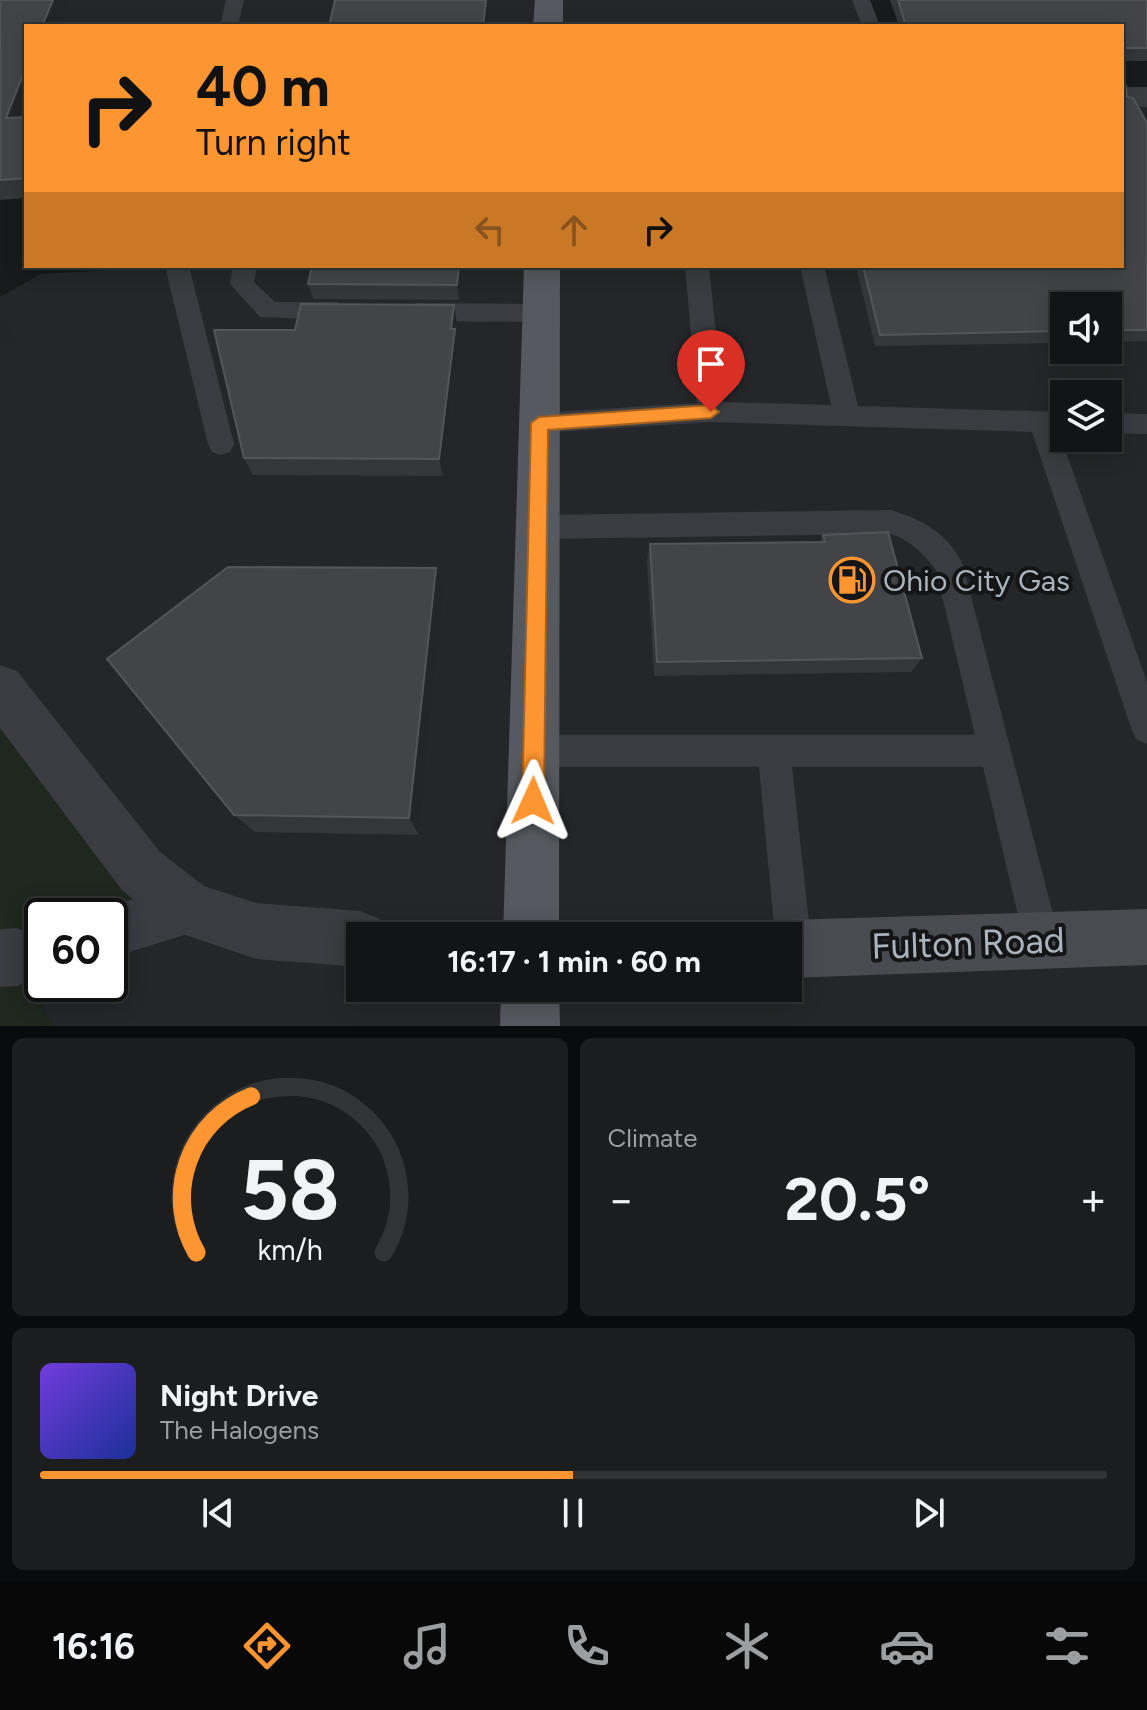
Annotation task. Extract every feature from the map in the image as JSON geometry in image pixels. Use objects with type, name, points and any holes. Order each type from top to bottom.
[{"type":"main road","points":[[548,24],[549,0]]},
{"type":"main road","points":[[531,922],[542,268]]},
{"type":"main road","name":"Fulton Road","points":[[802,949],[1147,937]]},
{"type":"main road","points":[[530,1002],[530,1026]]},
{"type":"street","points":[[1124,97],[1147,97]]},
{"type":"street","points":[[0,688],[141,871],[188,909],[256,931],[346,938]]},
{"type":"street","points":[[128,926],[188,909]]},
{"type":"lane","points":[[229,24],[235,0]]},
{"type":"lane","points":[[861,0],[870,24]]},
{"type":"lane","points":[[177,268],[221,444]]},
{"type":"lane","points":[[245,268],[242,284],[269,311],[363,311]]},
{"type":"lane","points":[[697,268],[711,412]]},
{"type":"lane","points":[[812,268],[847,416]]},
{"type":"lane","points":[[395,312],[541,313]]},
{"type":"lane","points":[[539,423],[711,412],[1050,422]]},
{"type":"lane","points":[[1122,423],[1147,424]]},
{"type":"lane","points":[[1062,452],[1147,728]]},
{"type":"lane","points":[[538,527],[891,522],[918,530],[933,542],[949,565],[1042,941]]},
{"type":"lane","points":[[534,751],[997,751]]},
{"type":"lane","points":[[774,752],[789,922]]},
{"type":"shaded area","points":[[0,0],[861,0],[870,24],[24,24]]},
{"type":"shaded area","points":[[1124,97],[1147,97],[1147,1026],[53,1026],[40,1002],[128,1002],[128,926],[187,909],[0,688],[0,297],[41,274],[143,268],[1124,268]]},
{"type":"shaded area","points":[[0,688],[188,909],[128,914],[128,898],[24,898],[24,955],[17,957],[24,970],[24,1002],[40,1002],[53,1026],[0,1026]]},
{"type":"shaded area","points":[[24,955],[24,970],[17,957]]},
{"type":"building","points":[[0,0],[53,0],[43,24],[24,24],[24,72],[6,118],[24,117],[24,178],[0,180]]},
{"type":"building","points":[[335,0],[486,0],[483,24],[329,24]]},
{"type":"building","points":[[898,0],[1147,0],[1147,48],[1124,48],[1124,24],[905,24]]},
{"type":"building","points":[[1124,82],[1127,97],[1133,98],[1147,123],[1147,330],[1122,330],[1122,292],[1050,292],[1050,331],[880,335],[863,268],[1124,268]]},
{"type":"building","points":[[312,268],[459,268],[457,285],[308,284]]},
{"type":"building","points":[[301,304],[454,305],[451,329],[455,329],[439,459],[244,458],[214,330],[295,330]]},
{"type":"building","points":[[888,532],[922,658],[657,662],[650,544],[825,542],[823,535]]},
{"type":"building","points":[[228,567],[436,568],[409,818],[234,815],[107,659]]},
{"type":"place","name":"Ohio City Gas","points":[[852,580]]},
{"type":"route","points":[[533,801],[539,423],[711,412]]}]
